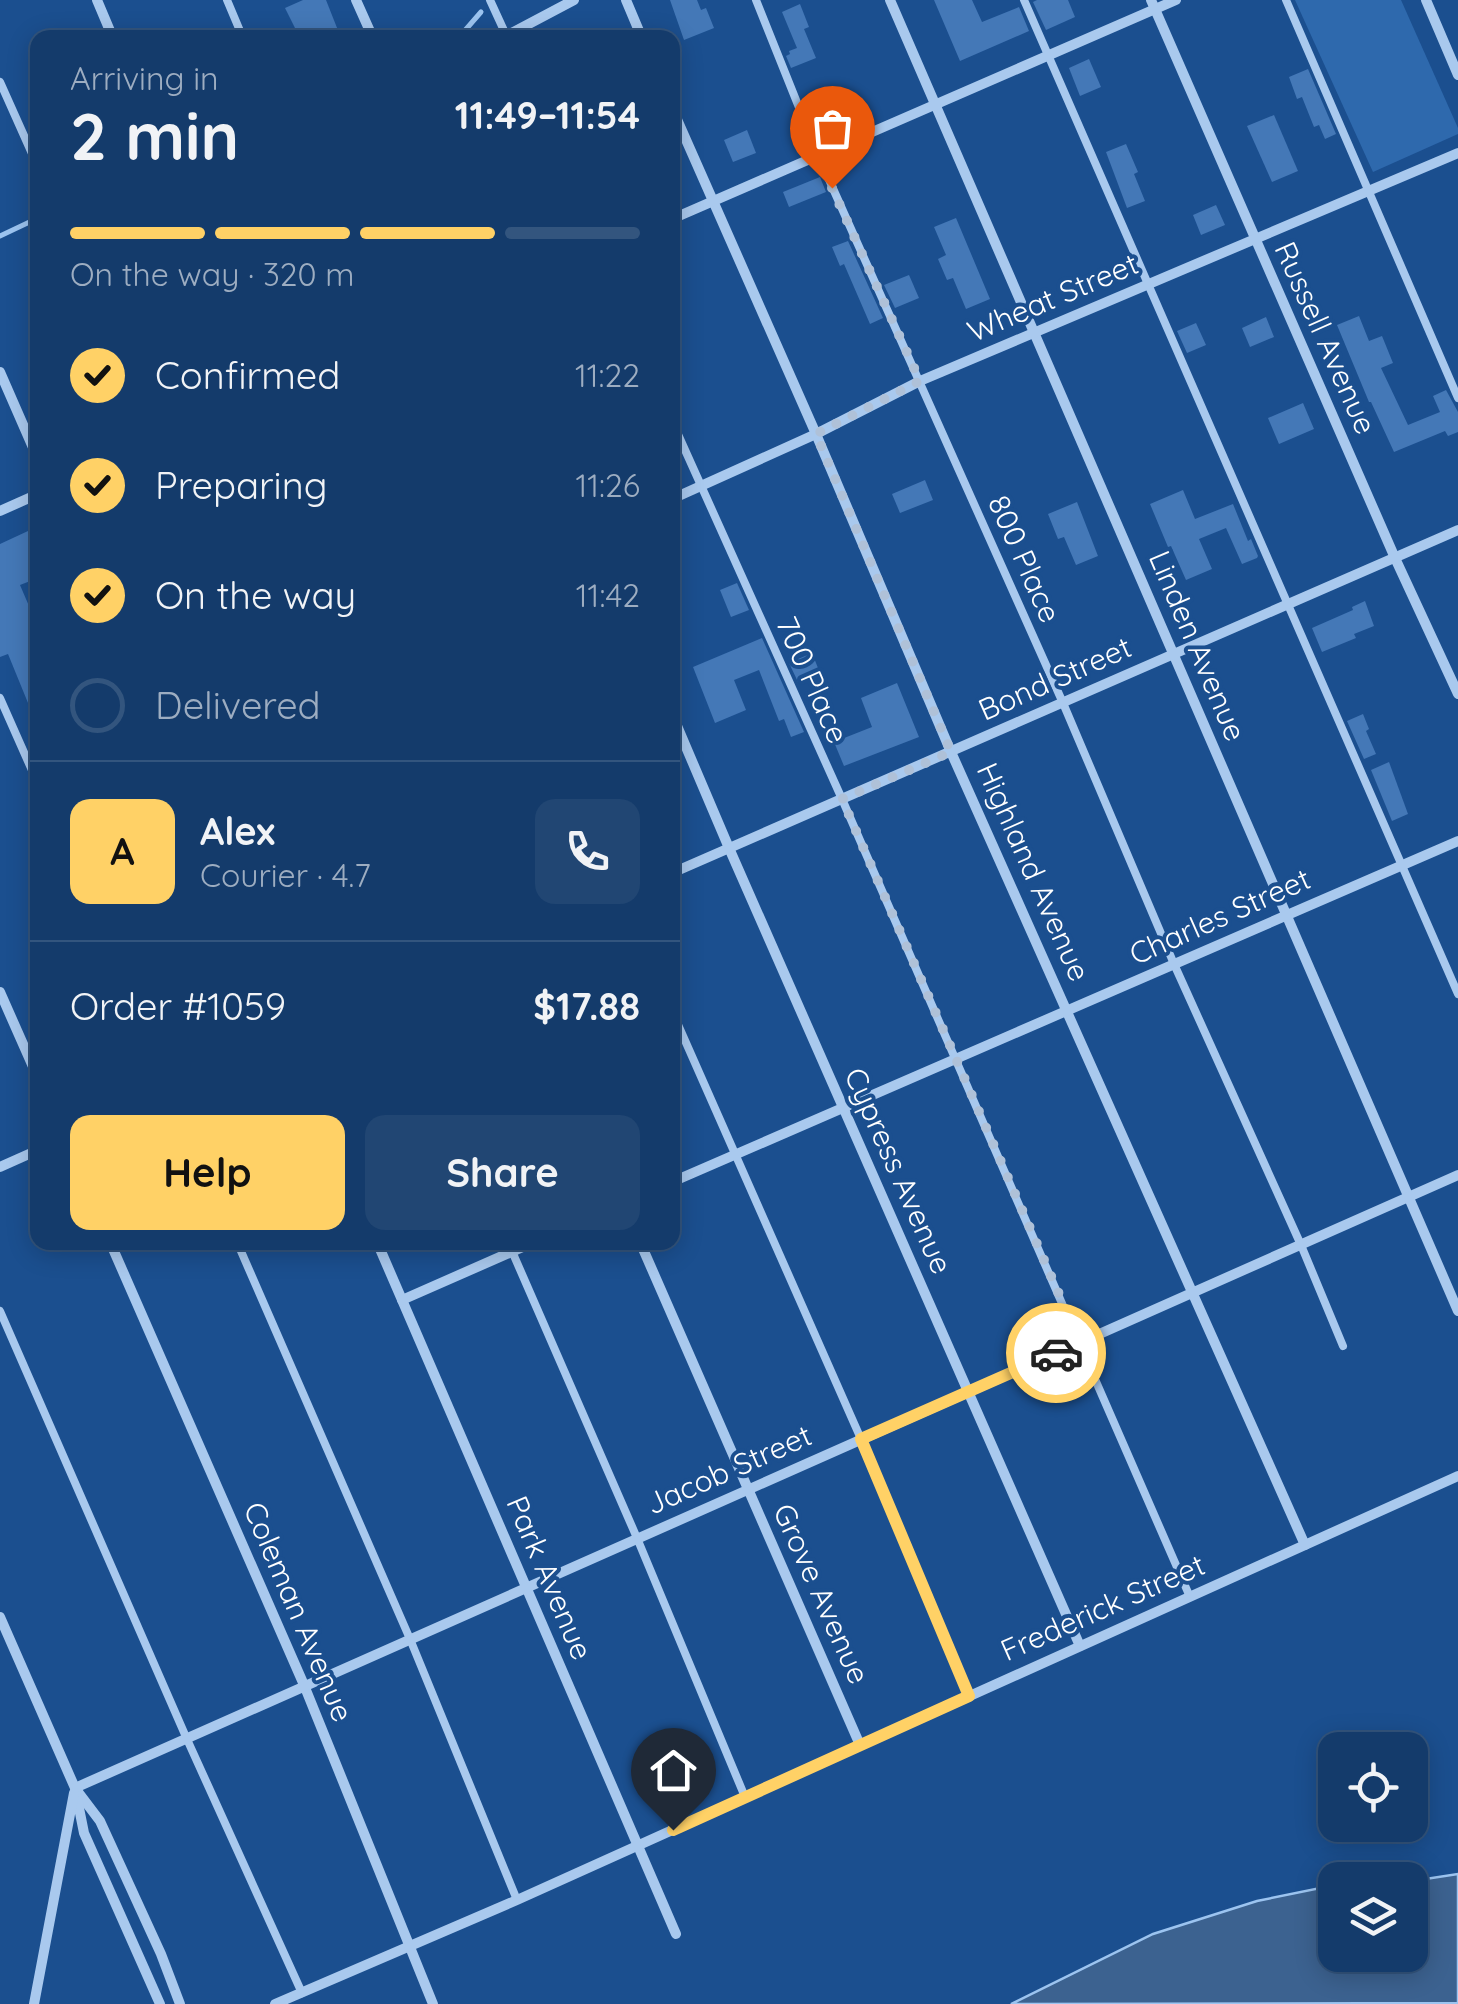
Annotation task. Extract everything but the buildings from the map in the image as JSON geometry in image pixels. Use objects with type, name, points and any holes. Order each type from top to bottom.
[{"type":"street","points":[[97,0],[110,30]]},
{"type":"street","points":[[356,0],[369,30]]},
{"type":"street","points":[[519,30],[574,0]]},
{"type":"street","points":[[626,0],[639,30]]},
{"type":"street","name":"Linden Avenue","points":[[890,0],[1458,1311]]},
{"type":"street","points":[[680,215],[1048,56],[1153,5],[1176,0]]},
{"type":"street","points":[[1426,0],[1458,75]]},
{"type":"street","name":"Russell Avenue","points":[[1153,5],[1458,694]]},
{"type":"street","name":"Highland Avenue","points":[[680,127],[951,752],[1305,1545]]},
{"type":"street","name":"Wheat Street","points":[[680,495],[816,434],[920,381],[1458,154]]},
{"type":"street","points":[[0,372],[30,441]]},
{"type":"street","points":[[0,511],[30,498]]},
{"type":"street","name":"Bond Street","points":[[680,869],[1458,530]]},
{"type":"street","name":"Cypress Avenue","points":[[680,733],[1080,1646]]},
{"type":"street","name":"Charles Street","points":[[680,1179],[1458,841]]},
{"type":"street","points":[[0,992],[30,1060]]},
{"type":"street","points":[[0,1166],[30,1153]]},
{"type":"street","name":"Jacob Street","points":[[75,1788],[1458,1176]]},
{"type":"street","name":"Coleman Avenue","points":[[114,1250],[304,1685],[433,2004]]},
{"type":"street","name":"Park Avenue","points":[[380,1250],[676,1934]]},
{"type":"street","points":[[402,1300],[504,1250]]},
{"type":"street","name":"Grove Avenue","points":[[643,1250],[860,1746]]},
{"type":"street","name":"Frederick Street","points":[[275,2004],[303,1998],[408,1945],[638,1846],[1458,1476]]},
{"type":"street","points":[[0,1617],[75,1788],[84,1834],[160,2004]]},
{"type":"street","points":[[34,2004],[75,1788]]},
{"type":"street","points":[[75,1788],[100,1821],[180,2004]]},
{"type":"street","points":[[149,2004],[152,1986]]},
{"type":"lane","points":[[227,0],[240,30]]},
{"type":"lane","points":[[490,0],[503,30]]},
{"type":"lane","name":"800 Place","points":[[756,0],[818,156],[1063,702],[1343,1346]]},
{"type":"lane","points":[[1024,0],[1458,994]]},
{"type":"lane","points":[[1286,0],[1458,398]]},
{"type":"lane","points":[[0,82],[30,150]]},
{"type":"lane","name":"700 Place","points":[[680,440],[842,799],[1190,1596]]},
{"type":"lane","points":[[0,698],[30,766]]},
{"type":"lane","points":[[680,1029],[861,1439],[969,1696]]},
{"type":"lane","points":[[240,1250],[410,1638],[517,1900]]},
{"type":"lane","points":[[511,1250],[745,1797]]},
{"type":"lane","points":[[0,1311],[303,1998]]},
{"type":"shaded area","points":[[1295,0],[1401,0],[1458,134],[1373,172]]},
{"type":"shaded area","points":[[1458,1874],[1458,2003],[1011,2004],[1153,1934],[1257,1901],[1318,1888],[1318,1972],[1428,1972],[1428,1879]]},
{"type":"waterway","points":[[465,30],[481,12]]},
{"type":"waterway","points":[[0,236],[30,222]]},
{"type":"way so far","points":[[832,188],[920,381],[816,434],[951,752],[842,799],[1080,1342],[1056,1353]]},
{"type":"route","points":[[673,1830],[969,1696],[861,1439],[1056,1353]]}]
